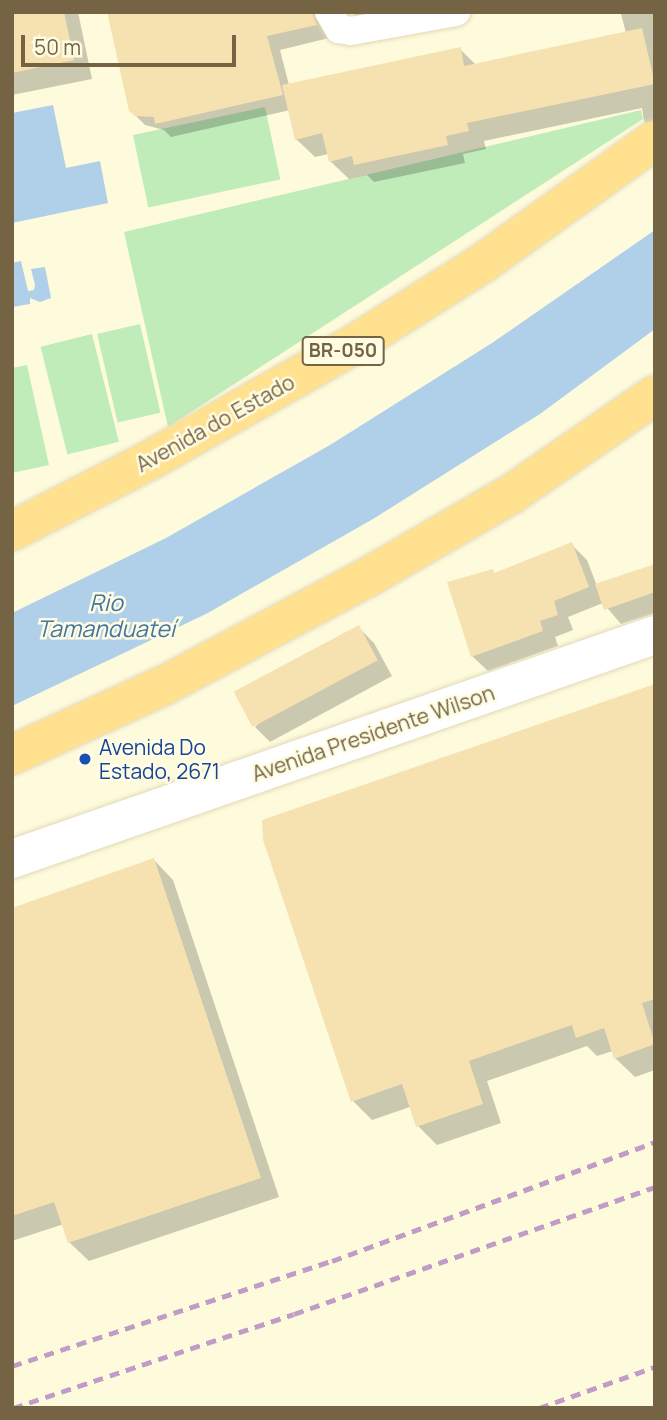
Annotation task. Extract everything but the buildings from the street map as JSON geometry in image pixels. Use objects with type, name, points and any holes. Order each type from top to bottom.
[{"type":"highway","name":"Avenida do Estado","points":[[12,531],[152,459],[350,347],[483,263],[655,140]]},
{"type":"highway","points":[[12,755],[163,686],[370,576],[509,495],[655,395]]},
{"type":"main road","name":"Avenida Presidente Wilson","points":[[12,859],[655,635]]},
{"type":"street","points":[[329,12],[339,29],[351,31],[456,12]]},
{"type":"green space","points":[[265,107],[280,179],[148,207],[133,135]]},
{"type":"green space","points":[[641,110],[643,119],[168,427],[124,232]]},
{"type":"green space","points":[[140,324],[160,413],[118,423],[97,334]]},
{"type":"green space","points":[[92,334],[119,442],[67,455],[41,347]]},
{"type":"green space","points":[[27,365],[49,465],[12,473],[12,368]]},
{"type":"water","points":[[53,105],[66,168],[100,161],[108,203],[12,223],[12,113]]},
{"type":"water","name":"Rio Tamanduateí","points":[[655,230],[655,329],[540,414],[373,519],[206,614],[12,706],[12,613],[166,538],[330,445],[492,343]]},
{"type":"water","points":[[21,261],[28,291],[34,290],[35,285],[31,269],[45,267],[51,298],[40,302],[30,298],[30,304],[12,307],[12,263]]},
{"type":"railway","points":[[12,1366],[332,1261],[655,1142]]},
{"type":"railway","points":[[13,1408],[294,1314],[655,1187]]},
{"type":"railway","points":[[539,1408],[655,1367]]},
{"type":"place","name":"Avenida Do Estado, 2671","points":[[85,759]]}]
